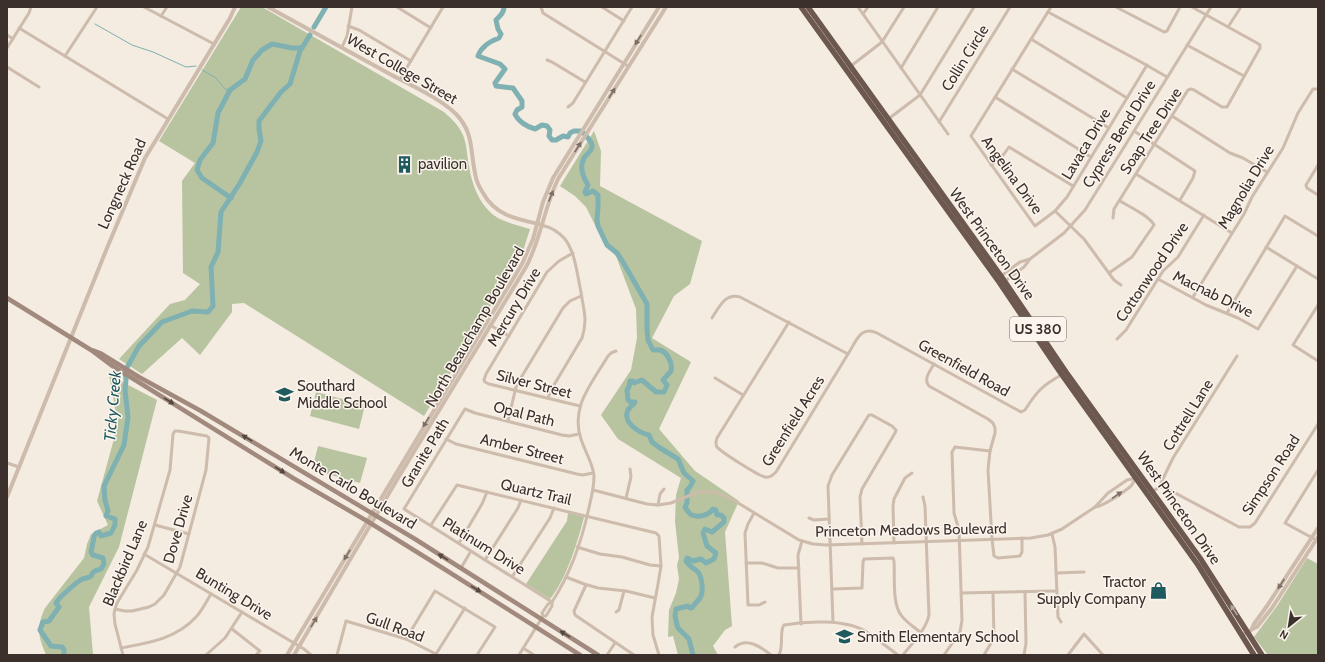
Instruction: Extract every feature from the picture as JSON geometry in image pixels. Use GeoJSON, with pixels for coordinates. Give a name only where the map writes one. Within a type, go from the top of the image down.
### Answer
{"type":"FeatureCollection","features":[{"type":"Feature","properties":{"kind":"highway","name":"West Princeton Drive"},"geometry":{"type":"LineString","coordinates":[[801,7],[848,68],[999,277],[1136,478],[1198,565],[1254,655]]}},
{"type":"Feature","properties":{"kind":"highway","name":"West Princeton Drive"},"geometry":{"type":"LineString","coordinates":[[808,7],[848,68]]}},
{"type":"Feature","properties":{"kind":"highway","name":"West Princeton Drive"},"geometry":{"type":"LineString","coordinates":[[1064,373],[1126,454],[1200,558],[1250,631],[1262,655]]}},
{"type":"Feature","properties":{"kind":"main road","name":"Monte Carlo Boulevard"},"geometry":{"type":"LineString","coordinates":[[7,298],[112,363],[201,411],[376,516],[542,618],[598,655]]}},
{"type":"Feature","properties":{"kind":"main road","name":"Monte Carlo Boulevard"},"geometry":{"type":"LineString","coordinates":[[138,378],[293,478],[372,524],[580,655]]}},
{"type":"Feature","properties":{"kind":"street"},"geometry":{"type":"LineString","coordinates":[[7,48],[29,14],[31,7]]}},
{"type":"Feature","properties":{"kind":"street"},"geometry":{"type":"LineString","coordinates":[[65,56],[97,7]]}},
{"type":"Feature","properties":{"kind":"street"},"geometry":{"type":"LineString","coordinates":[[144,7],[214,44]]}},
{"type":"Feature","properties":{"kind":"street"},"geometry":{"type":"LineString","coordinates":[[161,16],[167,7]]}},
{"type":"Feature","properties":{"kind":"street","name":"Longneck Road"},"geometry":{"type":"LineString","coordinates":[[7,498],[145,158],[230,18],[235,7]]}},
{"type":"Feature","properties":{"kind":"street","name":"West College Street"},"geometry":{"type":"LineString","coordinates":[[268,7],[400,79],[445,105],[454,112],[466,128],[472,144],[475,173],[477,181],[485,197],[495,208],[507,216],[539,224]]}},
{"type":"Feature","properties":{"kind":"street"},"geometry":{"type":"LineString","coordinates":[[342,48],[347,36],[352,7]]}},
{"type":"Feature","properties":{"kind":"street"},"geometry":{"type":"LineString","coordinates":[[398,7],[431,28]]}},
{"type":"Feature","properties":{"kind":"street"},"geometry":{"type":"LineString","coordinates":[[400,79],[443,7]]}},
{"type":"Feature","properties":{"kind":"street"},"geometry":{"type":"LineString","coordinates":[[602,7],[624,20]]}},
{"type":"Feature","properties":{"kind":"street"},"geometry":{"type":"LineString","coordinates":[[568,107],[573,103],[632,7]]}},
{"type":"Feature","properties":{"kind":"street","name":"North Beauchamp Boulevard"},"geometry":{"type":"LineString","coordinates":[[294,655],[530,260],[535,247],[545,196],[560,166],[658,7]]}},
{"type":"Feature","properties":{"kind":"street","name":"North Beauchamp Boulevard"},"geometry":{"type":"LineString","coordinates":[[287,655],[525,259],[550,196],[565,168],[666,7]]}},
{"type":"Feature","properties":{"kind":"street","name":"Collin Circle"},"geometry":{"type":"LineString","coordinates":[[858,7],[948,134]]}},
{"type":"Feature","properties":{"kind":"street"},"geometry":{"type":"LineString","coordinates":[[863,14],[868,7]]}},
{"type":"Feature","properties":{"kind":"street"},"geometry":{"type":"LineString","coordinates":[[848,68],[882,42],[904,7]]}},
{"type":"Feature","properties":{"kind":"street"},"geometry":{"type":"LineString","coordinates":[[901,68],[938,7]]}},
{"type":"Feature","properties":{"kind":"street"},"geometry":{"type":"LineString","coordinates":[[886,121],[920,95],[974,7]]}},
{"type":"Feature","properties":{"kind":"street","name":"Collin Circle"},"geometry":{"type":"LineString","coordinates":[[939,122],[1010,7]]}},
{"type":"Feature","properties":{"kind":"street"},"geometry":{"type":"LineString","coordinates":[[1051,7],[995,97],[1091,157]]}},
{"type":"Feature","properties":{"kind":"street"},"geometry":{"type":"LineString","coordinates":[[1116,7],[1162,32],[1167,31],[1180,7]]}},
{"type":"Feature","properties":{"kind":"street"},"geometry":{"type":"LineString","coordinates":[[1192,7],[1228,27],[1241,7]]}},
{"type":"Feature","properties":{"kind":"street","name":"Cypress Bend Drive"},"geometry":{"type":"LineString","coordinates":[[999,277],[1020,262],[1030,259],[1072,226],[1088,205],[1211,7]]}},
{"type":"Feature","properties":{"kind":"street"},"geometry":{"type":"LineString","coordinates":[[541,9],[545,14],[628,66]]}},
{"type":"Feature","properties":{"kind":"street"},"geometry":{"type":"LineString","coordinates":[[1048,12],[1167,77]]}},
{"type":"Feature","properties":{"kind":"street"},"geometry":{"type":"LineString","coordinates":[[348,26],[359,30],[411,61]]}},
{"type":"Feature","properties":{"kind":"street","name":"Soap Tree Drive"},"geometry":{"type":"LineString","coordinates":[[1113,218],[1114,209],[1190,89],[1225,108],[1229,104],[1260,48],[1260,45],[1228,27]]}},
{"type":"Feature","properties":{"kind":"street"},"geometry":{"type":"LineString","coordinates":[[19,28],[168,119]]}},
{"type":"Feature","properties":{"kind":"street"},"geometry":{"type":"LineString","coordinates":[[7,35],[13,39]]}},
{"type":"Feature","properties":{"kind":"street"},"geometry":{"type":"LineString","coordinates":[[1031,39],[1127,98]]}},
{"type":"Feature","properties":{"kind":"street"},"geometry":{"type":"LineString","coordinates":[[1187,45],[1244,76]]}},
{"type":"Feature","properties":{"kind":"street"},"geometry":{"type":"LineString","coordinates":[[546,60],[552,62],[585,82]]}},
{"type":"Feature","properties":{"kind":"street","name":"Lavaca Drive"},"geometry":{"type":"LineString","coordinates":[[1035,226],[1055,211],[1067,197],[1147,65]]}},
{"type":"Feature","properties":{"kind":"street"},"geometry":{"type":"LineString","coordinates":[[7,67],[39,86]]}},
{"type":"Feature","properties":{"kind":"street"},"geometry":{"type":"LineString","coordinates":[[1012,69],[1109,128]]}},
{"type":"Feature","properties":{"kind":"street","name":"Magnolia Drive"},"geometry":{"type":"LineString","coordinates":[[1193,297],[1286,142],[1298,113],[1313,89],[1317,88]]}},
{"type":"Feature","properties":{"kind":"street","name":"Angelina Drive"},"geometry":{"type":"LineString","coordinates":[[995,97],[971,136],[1035,226]]}},
{"type":"Feature","properties":{"kind":"street"},"geometry":{"type":"LineString","coordinates":[[1172,116],[1230,153],[1243,158],[1267,172]]}},
{"type":"Feature","properties":{"kind":"street"},"geometry":{"type":"LineString","coordinates":[[1134,131],[1195,171],[1193,178],[1180,200]]}},
{"type":"Feature","properties":{"kind":"street"},"geometry":{"type":"LineString","coordinates":[[991,165],[1004,154],[1009,146],[1073,186]]}},
{"type":"Feature","properties":{"kind":"street"},"geometry":{"type":"LineString","coordinates":[[1318,165],[1306,186],[1318,195]]}},
{"type":"Feature","properties":{"kind":"street"},"geometry":{"type":"LineString","coordinates":[[1136,174],[1232,233]]}},
{"type":"Feature","properties":{"kind":"street"},"geometry":{"type":"LineString","coordinates":[[1109,273],[1132,256],[1154,225],[1152,222],[1120,201]]}},
{"type":"Feature","properties":{"kind":"street"},"geometry":{"type":"LineString","coordinates":[[1055,211],[1084,239],[1114,280],[1121,285]]}},
{"type":"Feature","properties":{"kind":"street","name":"Cottonwood Drive"},"geometry":{"type":"LineString","coordinates":[[1117,339],[1126,330],[1163,270],[1178,257],[1204,215]]}},
{"type":"Feature","properties":{"kind":"street"},"geometry":{"type":"LineString","coordinates":[[1226,313],[1285,216],[1318,236]]}},
{"type":"Feature","properties":{"kind":"street"},"geometry":{"type":"LineString","coordinates":[[539,224],[559,233],[565,240],[572,253],[585,318],[584,332],[580,341],[551,390],[548,398]]}},
{"type":"Feature","properties":{"kind":"street"},"geometry":{"type":"LineString","coordinates":[[1266,247],[1318,279]]}},
{"type":"Feature","properties":{"kind":"street","name":"Mercury Drive"},"geometry":{"type":"LineString","coordinates":[[484,381],[486,374],[549,270],[559,261],[572,253]]}},
{"type":"Feature","properties":{"kind":"street","name":"Cypress Bend Drive"},"geometry":{"type":"LineString","coordinates":[[1002,283],[1024,268],[1030,259]]}},
{"type":"Feature","properties":{"kind":"street","name":"Macnab Drive"},"geometry":{"type":"LineString","coordinates":[[1158,279],[1211,307],[1244,321],[1258,329],[1297,266]]}},
{"type":"Feature","properties":{"kind":"street"},"geometry":{"type":"LineString","coordinates":[[508,421],[515,390],[519,382],[563,308],[570,301],[581,296]]}},
{"type":"Feature","properties":{"kind":"street"},"geometry":{"type":"LineString","coordinates":[[712,318],[723,300],[734,296],[744,298],[848,354]]}},
{"type":"Feature","properties":{"kind":"street"},"geometry":{"type":"LineString","coordinates":[[1318,304],[1293,345],[1318,361]]}},
{"type":"Feature","properties":{"kind":"street","name":"Greenfield Acres"},"geometry":{"type":"LineString","coordinates":[[789,322],[717,438],[716,442],[716,446],[721,451],[756,473],[766,477],[771,476],[776,472],[862,333],[867,330],[894,342]]}},
{"type":"Feature","properties":{"kind":"street"},"geometry":{"type":"LineString","coordinates":[[486,323],[509,336]]}},
{"type":"Feature","properties":{"kind":"street","name":"Greenfield Road"},"geometry":{"type":"LineString","coordinates":[[894,342],[1019,411],[1024,412],[1041,388],[1064,373]]}},
{"type":"Feature","properties":{"kind":"street"},"geometry":{"type":"LineString","coordinates":[[519,655],[542,618],[542,613],[548,604],[552,602],[566,576],[587,516],[593,490],[593,473],[591,463],[579,434],[578,421],[580,406],[583,398],[608,356],[616,351]]}},
{"type":"Feature","properties":{"kind":"street","name":"Cottrell Lane"},"geometry":{"type":"LineString","coordinates":[[1160,487],[1172,460],[1237,356]]}},
{"type":"Feature","properties":{"kind":"street"},"geometry":{"type":"LineString","coordinates":[[934,364],[926,380],[929,386],[988,419],[993,423],[995,428],[988,470],[994,556],[998,558],[1020,556],[1022,552],[1022,538]]}},
{"type":"Feature","properties":{"kind":"street"},"geometry":{"type":"LineString","coordinates":[[715,378],[744,395]]}},
{"type":"Feature","properties":{"kind":"street","name":"Silver Street"},"geometry":{"type":"LineString","coordinates":[[484,381],[489,384],[580,406]]}},
{"type":"Feature","properties":{"kind":"street","name":"Opal Path"},"geometry":{"type":"LineString","coordinates":[[465,409],[475,414],[565,435],[579,434]]}},
{"type":"Feature","properties":{"kind":"street","name":"Granite Path"},"geometry":{"type":"LineString","coordinates":[[404,509],[465,409]]}},
{"type":"Feature","properties":{"kind":"street"},"geometry":{"type":"LineString","coordinates":[[833,622],[828,488],[830,480],[867,418],[871,415],[876,416],[896,430],[862,489],[860,500],[862,544]]}},
{"type":"Feature","properties":{"kind":"street","name":"Simpson Road"},"geometry":{"type":"LineString","coordinates":[[1160,487],[1164,487],[1239,527],[1250,527],[1255,523],[1318,424]]}},
{"type":"Feature","properties":{"kind":"street","name":"Dove Drive"},"geometry":{"type":"LineString","coordinates":[[115,609],[132,611],[155,604],[164,595],[182,563],[206,470],[209,438],[204,435],[178,431],[173,434]]}},
{"type":"Feature","properties":{"kind":"street","name":"Blackbird Lane"},"geometry":{"type":"LineString","coordinates":[[123,655],[115,624],[115,609],[117,602],[137,570],[155,524],[170,470],[173,434]]}},
{"type":"Feature","properties":{"kind":"street","name":"Amber Street"},"geometry":{"type":"LineString","coordinates":[[446,439],[456,444],[580,475],[593,473]]}},
{"type":"Feature","properties":{"kind":"street"},"geometry":{"type":"LineString","coordinates":[[944,655],[960,632],[962,620],[959,540],[958,528],[954,513],[952,452],[955,447],[990,451]]}},
{"type":"Feature","properties":{"kind":"street"},"geometry":{"type":"LineString","coordinates":[[7,463],[19,468]]}},
{"type":"Feature","properties":{"kind":"street"},"geometry":{"type":"LineString","coordinates":[[626,498],[631,477],[630,469]]}},
{"type":"Feature","properties":{"kind":"street"},"geometry":{"type":"LineString","coordinates":[[1316,539],[1285,522],[1318,470]]}},
{"type":"Feature","properties":{"kind":"street"},"geometry":{"type":"LineString","coordinates":[[894,543],[893,501],[896,493],[912,472]]}},
{"type":"Feature","properties":{"kind":"street","name":"Princeton Meadows Boulevard"},"geometry":{"type":"LineString","coordinates":[[593,490],[658,505],[671,503],[696,492],[720,494],[802,541],[816,545],[830,545],[1038,538],[1052,534],[1064,528],[1094,506],[1108,493],[1127,480],[1136,478]]}},
{"type":"Feature","properties":{"kind":"street","name":"Princeton Meadows Boulevard"},"geometry":{"type":"LineString","coordinates":[[1094,506],[1098,506],[1109,500],[1131,485],[1136,478]]}},
{"type":"Feature","properties":{"kind":"street","name":"Quartz Trail"},"geometry":{"type":"LineString","coordinates":[[431,525],[457,485],[656,533],[659,536],[660,566]]}},
{"type":"Feature","properties":{"kind":"street"},"geometry":{"type":"LineString","coordinates":[[1152,492],[1160,487]]}},
{"type":"Feature","properties":{"kind":"street"},"geometry":{"type":"LineString","coordinates":[[658,505],[660,494],[664,489]]}},
{"type":"Feature","properties":{"kind":"street"},"geometry":{"type":"LineString","coordinates":[[459,543],[482,504],[487,492]]}},
{"type":"Feature","properties":{"kind":"street"},"geometry":{"type":"LineString","coordinates":[[903,655],[926,623],[929,615],[925,506],[923,497]]}},
{"type":"Feature","properties":{"kind":"street"},"geometry":{"type":"LineString","coordinates":[[485,560],[518,508],[521,500]]}},
{"type":"Feature","properties":{"kind":"street"},"geometry":{"type":"LineString","coordinates":[[512,577],[550,518],[554,508]]}},
{"type":"Feature","properties":{"kind":"street","name":"Platinum Drive"},"geometry":{"type":"LineString","coordinates":[[404,509],[552,602]]}},
{"type":"Feature","properties":{"kind":"street"},"geometry":{"type":"LineString","coordinates":[[754,513],[746,530],[748,605],[760,605],[765,602]]}},
{"type":"Feature","properties":{"kind":"street"},"geometry":{"type":"LineString","coordinates":[[809,518],[814,520],[829,519]]}},
{"type":"Feature","properties":{"kind":"street"},"geometry":{"type":"LineString","coordinates":[[155,524],[189,534]]}},
{"type":"Feature","properties":{"kind":"street"},"geometry":{"type":"LineString","coordinates":[[1242,635],[1250,631],[1254,624],[1267,610],[1316,539],[1318,528]]}},
{"type":"Feature","properties":{"kind":"street"},"geometry":{"type":"LineString","coordinates":[[1052,534],[1055,547],[1058,617],[1061,622]]}},
{"type":"Feature","properties":{"kind":"street"},"geometry":{"type":"LineString","coordinates":[[801,624],[798,553],[802,541]]}},
{"type":"Feature","properties":{"kind":"street"},"geometry":{"type":"LineString","coordinates":[[577,547],[600,554],[622,557],[650,565],[660,566],[653,606],[652,625],[658,655]]}},
{"type":"Feature","properties":{"kind":"street"},"geometry":{"type":"LineString","coordinates":[[461,568],[471,551]]}},
{"type":"Feature","properties":{"kind":"street","name":"Bunting Drive"},"geometry":{"type":"LineString","coordinates":[[144,554],[300,646],[311,655]]}},
{"type":"Feature","properties":{"kind":"street"},"geometry":{"type":"LineString","coordinates":[[832,590],[862,588],[864,559],[893,558],[898,611],[902,617],[920,632]]}},
{"type":"Feature","properties":{"kind":"street"},"geometry":{"type":"LineString","coordinates":[[746,563],[762,563],[780,568],[799,568]]}},
{"type":"Feature","properties":{"kind":"street"},"geometry":{"type":"LineString","coordinates":[[1056,573],[1084,572]]}},
{"type":"Feature","properties":{"kind":"street"},"geometry":{"type":"LineString","coordinates":[[566,576],[598,588],[624,591],[655,598]]}},
{"type":"Feature","properties":{"kind":"street"},"geometry":{"type":"LineString","coordinates":[[586,584],[574,612],[578,617],[634,655]]}},
{"type":"Feature","properties":{"kind":"street"},"geometry":{"type":"LineString","coordinates":[[406,639],[435,591],[495,627],[477,655]]}},
{"type":"Feature","properties":{"kind":"street"},"geometry":{"type":"LineString","coordinates":[[616,612],[619,610],[624,591]]}},
{"type":"Feature","properties":{"kind":"street"},"geometry":{"type":"LineString","coordinates":[[961,594],[1057,591]]}},
{"type":"Feature","properties":{"kind":"street"},"geometry":{"type":"LineString","coordinates":[[1024,655],[1026,643],[1025,592]]}},
{"type":"Feature","properties":{"kind":"street"},"geometry":{"type":"LineString","coordinates":[[984,655],[994,638],[994,593]]}},
{"type":"Feature","properties":{"kind":"street"},"geometry":{"type":"LineString","coordinates":[[121,648],[160,640],[180,630],[196,617],[211,594]]}},
{"type":"Feature","properties":{"kind":"street"},"geometry":{"type":"LineString","coordinates":[[436,654],[465,608]]}},
{"type":"Feature","properties":{"kind":"street"},"geometry":{"type":"LineString","coordinates":[[206,655],[225,638],[242,612]]}},
{"type":"Feature","properties":{"kind":"street","name":"Gull Road"},"geometry":{"type":"LineString","coordinates":[[337,655],[346,621],[406,639],[436,654]]}},
{"type":"Feature","properties":{"kind":"street"},"geometry":{"type":"LineString","coordinates":[[779,655],[782,647],[783,626],[787,624],[833,622],[851,625],[865,631],[898,655]]}},
{"type":"Feature","properties":{"kind":"street"},"geometry":{"type":"LineString","coordinates":[[232,629],[260,651],[256,655]]}},
{"type":"Feature","properties":{"kind":"street"},"geometry":{"type":"LineString","coordinates":[[1068,655],[1084,634],[1103,655]]}},
{"type":"Feature","properties":{"kind":"street"},"geometry":{"type":"LineString","coordinates":[[607,655],[615,643]]}},
{"type":"Feature","properties":{"kind":"street"},"geometry":{"type":"LineString","coordinates":[[735,647],[741,644],[755,644],[771,655]]}},
{"type":"Feature","properties":{"kind":"street"},"geometry":{"type":"LineString","coordinates":[[523,648],[534,655]]}},
{"type":"Feature","properties":{"kind":"green space"},"geometry":{"type":"Polygon","coordinates":[[[241,7],[262,7],[444,112],[455,123],[463,135],[472,181],[486,208],[498,218],[530,229],[524,248],[474,335],[424,416],[244,303],[232,304],[232,312],[200,355],[182,338],[142,374],[119,359],[170,304],[185,300],[200,284],[183,273],[182,181],[195,163],[159,141],[241,7]]]}},
{"type":"Feature","properties":{"kind":"green space"},"geometry":{"type":"Polygon","coordinates":[[[594,131],[601,151],[600,186],[702,241],[690,284],[674,296],[652,338],[691,362],[659,429],[695,471],[739,501],[725,532],[732,626],[725,630],[713,646],[718,655],[678,655],[673,636],[668,637],[669,610],[676,593],[679,579],[677,565],[679,558],[675,521],[676,495],[681,478],[618,439],[601,415],[631,370],[637,338],[636,309],[616,256],[604,243],[586,207],[575,196],[560,186],[594,131]]]}},
{"type":"Feature","properties":{"kind":"green space"},"geometry":{"type":"Polygon","coordinates":[[[109,375],[157,400],[119,547],[89,607],[93,655],[46,655],[39,632],[40,621],[45,608],[84,558],[91,534],[108,525],[97,501],[118,424],[109,375]]]}},
{"type":"Feature","properties":{"kind":"green space"},"geometry":{"type":"Polygon","coordinates":[[[316,392],[365,405],[359,429],[310,416],[316,392]]]}},
{"type":"Feature","properties":{"kind":"green space"},"geometry":{"type":"Polygon","coordinates":[[[318,446],[367,458],[360,483],[312,470],[318,446]]]}},
{"type":"Feature","properties":{"kind":"green space"},"geometry":{"type":"Polygon","coordinates":[[[568,513],[584,517],[575,548],[566,571],[556,591],[550,599],[526,584],[567,521],[568,513]]]}},
{"type":"Feature","properties":{"kind":"green space"},"geometry":{"type":"Polygon","coordinates":[[[1307,558],[1318,564],[1318,655],[1268,655],[1254,637],[1277,606],[1307,558]]]}},
{"type":"Feature","properties":{"kind":"waterway","name":"Ticky Creek"},"geometry":{"type":"LineString","coordinates":[[314,27],[326,7]]}},
{"type":"Feature","properties":{"kind":"waterway"},"geometry":{"type":"LineString","coordinates":[[504,7],[503,13],[496,20],[501,34],[499,38],[481,50],[478,56],[500,64],[505,69],[495,83],[496,86],[513,88],[522,101],[522,107],[517,110],[515,114],[523,123],[535,129],[542,125],[547,126],[550,130],[549,136],[552,140],[556,140],[563,136],[568,137],[570,133],[574,131],[581,131],[591,142],[592,147],[584,158],[582,165],[583,175],[588,185],[585,192],[586,194],[593,191],[598,195],[598,226],[607,245],[617,253],[647,304],[648,340],[653,350],[663,351],[670,361],[671,371],[663,380],[667,385],[664,392],[656,392],[642,380],[634,383],[633,381],[630,381],[627,390],[628,400],[635,402],[628,410],[627,419],[636,429],[649,435],[652,442],[678,459],[684,473],[693,481],[687,490],[687,503],[685,507],[689,513],[695,516],[701,516],[709,513],[713,509],[716,510],[717,515],[721,515],[724,518],[724,522],[712,532],[705,529],[703,533],[707,546],[716,553],[714,559],[706,563],[701,559],[693,561],[687,558],[686,561],[698,572],[701,577],[702,592],[700,598],[692,608],[688,606],[676,609],[675,616],[678,628],[689,639],[693,655]]}},
{"type":"Feature","properties":{"kind":"waterway"},"geometry":{"type":"LineString","coordinates":[[95,24],[132,45],[153,52],[186,67],[196,66]]}},
{"type":"Feature","properties":{"kind":"waterway","name":"Ticky Creek"},"geometry":{"type":"LineString","coordinates":[[64,655],[64,650],[62,647],[51,646],[40,630],[43,622],[49,621],[59,607],[56,603],[60,597],[82,579],[90,577],[93,572],[101,569],[104,564],[103,558],[93,555],[91,552],[96,533],[99,532],[101,536],[111,533],[115,525],[115,519],[106,516],[108,511],[105,500],[104,486],[124,445],[128,417],[125,390],[125,371],[139,346],[162,322],[192,311],[208,312],[213,306],[211,267],[218,252],[221,212],[240,183],[257,152],[261,141],[259,121],[281,92],[290,84],[300,51],[310,35]]}},
{"type":"Feature","properties":{"kind":"waterway"},"geometry":{"type":"LineString","coordinates":[[231,198],[202,178],[197,170],[200,160],[213,143],[218,113],[230,90],[245,79],[253,60],[262,50],[272,44],[292,48],[302,48]]}},
{"type":"Feature","properties":{"kind":"waterway"},"geometry":{"type":"LineString","coordinates":[[202,70],[216,78],[225,89],[230,90]]}},
{"type":"Feature","properties":{"kind":"place","name":"pavilion"},"geometry":{"type":"Point","coordinates":[405,164]}},
{"type":"Feature","properties":{"kind":"place","name":"Southard Middle School"},"geometry":{"type":"Point","coordinates":[284,395]}},
{"type":"Feature","properties":{"kind":"place","name":"Tractor Supply Company"},"geometry":{"type":"Point","coordinates":[1159,591]}},
{"type":"Feature","properties":{"kind":"place","name":"Smith Elementary School"},"geometry":{"type":"Point","coordinates":[844,637]}}]}
